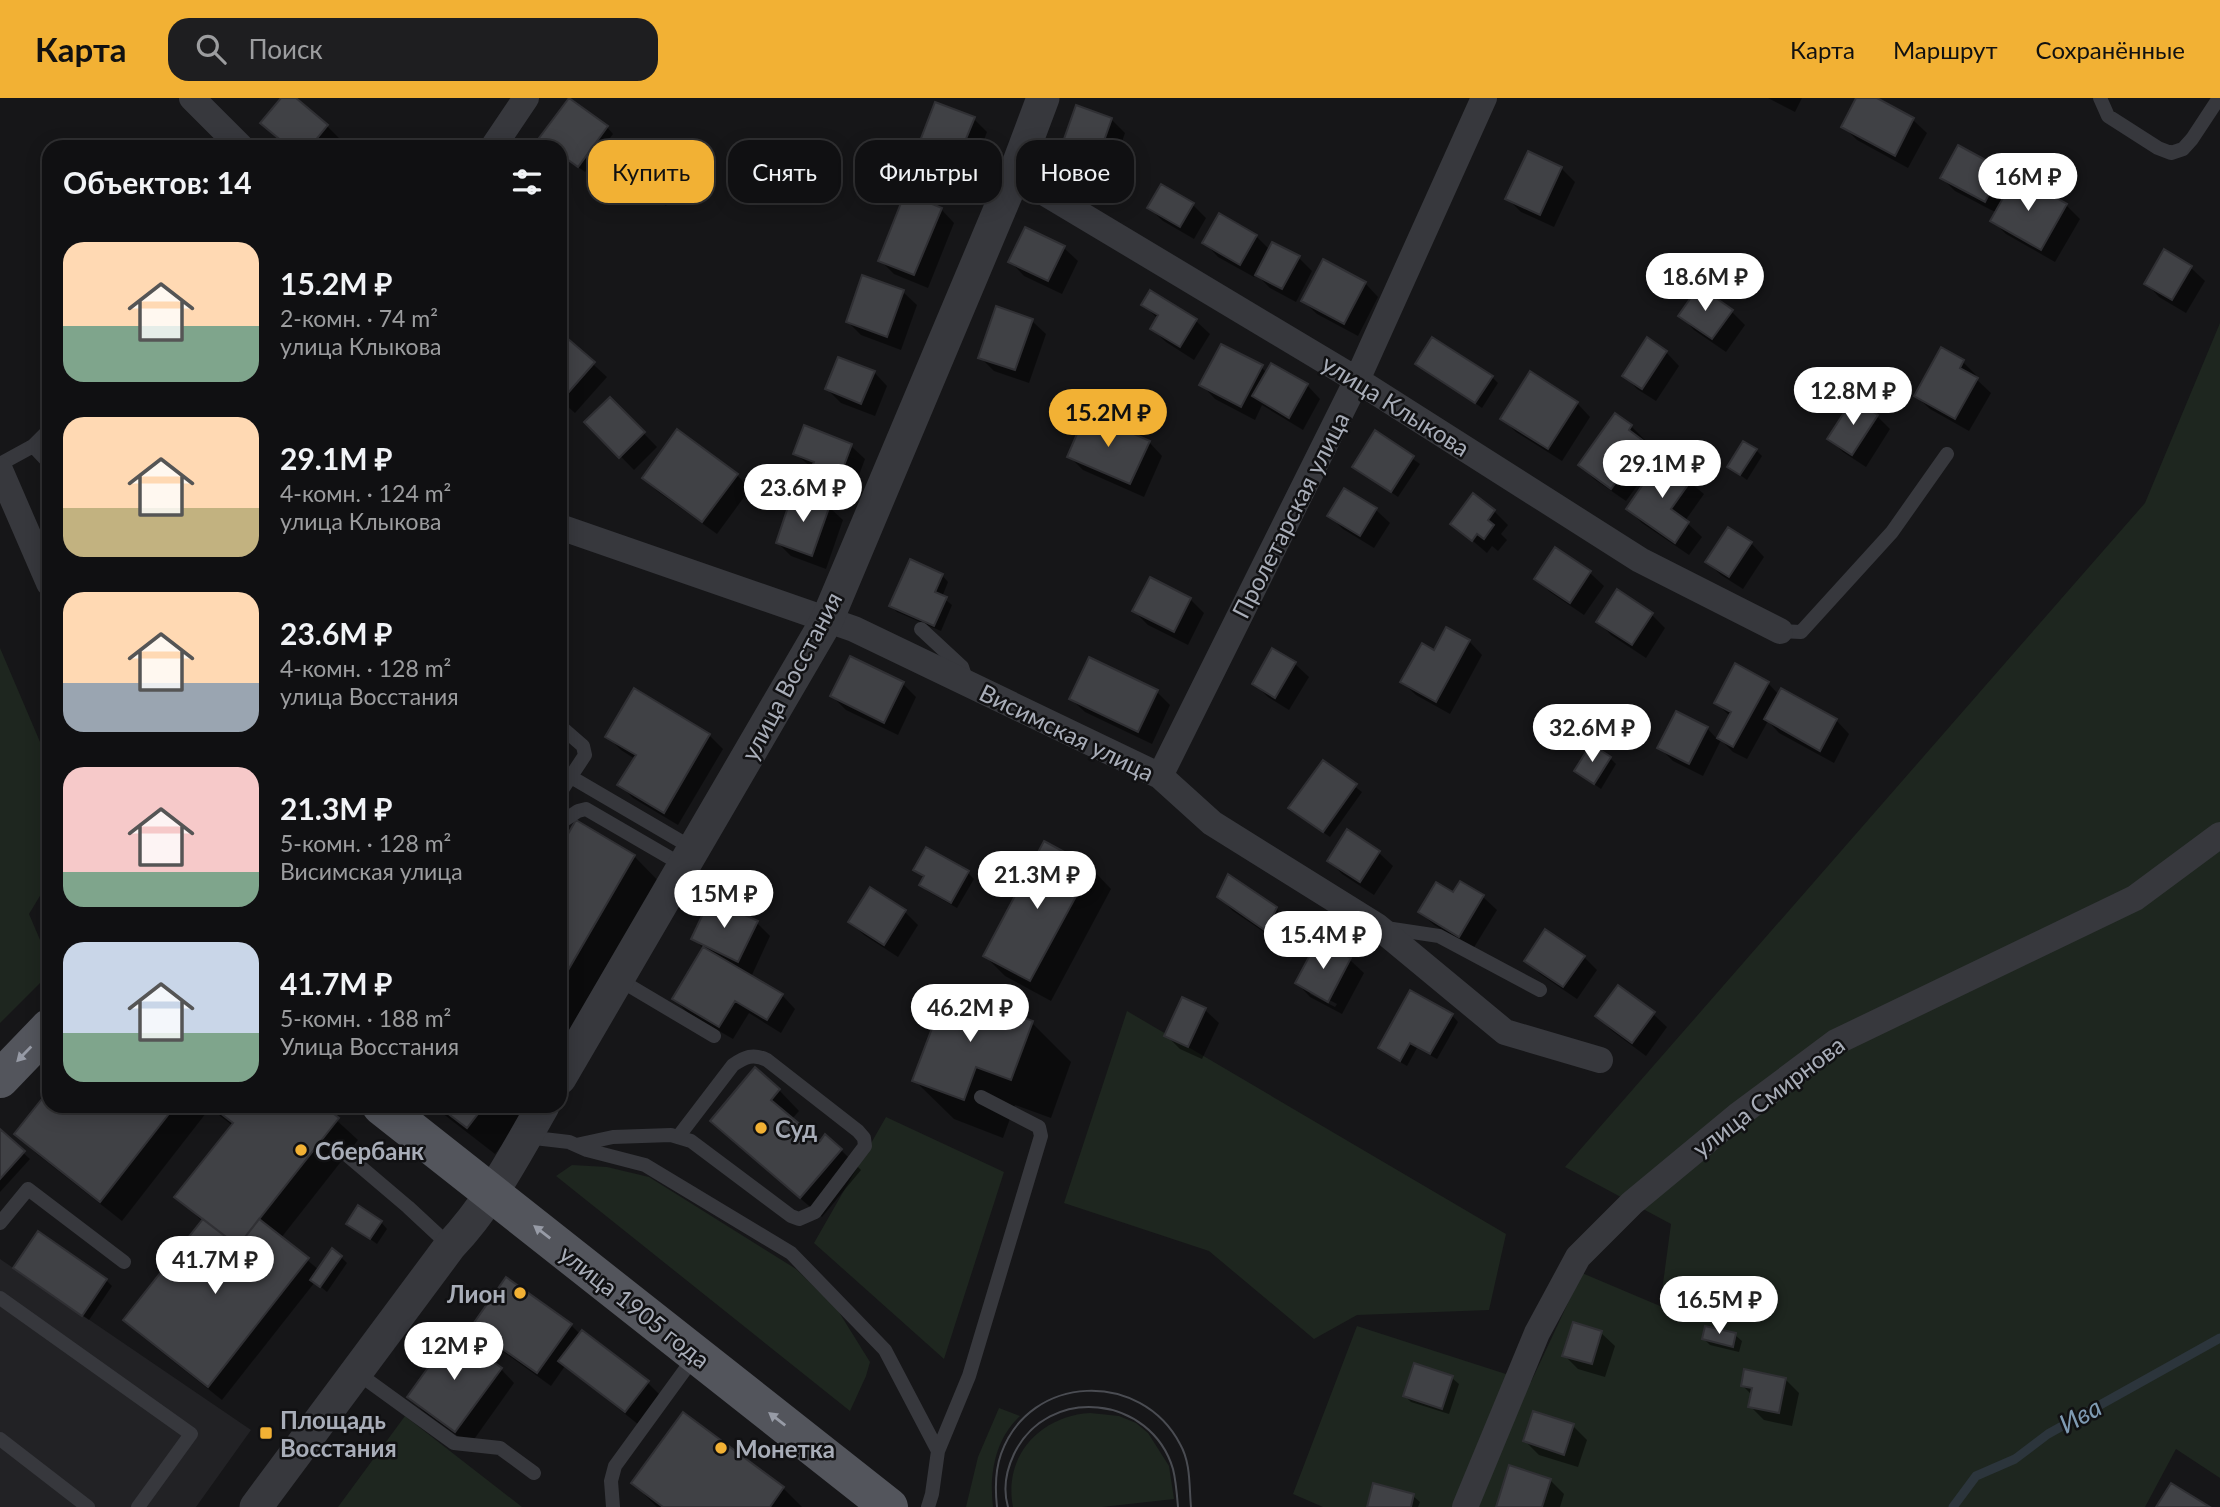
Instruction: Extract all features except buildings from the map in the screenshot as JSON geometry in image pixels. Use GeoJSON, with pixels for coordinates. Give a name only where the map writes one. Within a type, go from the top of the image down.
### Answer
{"type":"FeatureCollection","features":[{"type":"Feature","properties":{"kind":"main road"},"geometry":{"type":"LineString","coordinates":[[0,1079],[42,1035]]}},
{"type":"Feature","properties":{"kind":"main road","name":"улица 1905 года"},"geometry":{"type":"LineString","coordinates":[[389,1113],[889,1507]]}},
{"type":"Feature","properties":{"kind":"street"},"geometry":{"type":"LineString","coordinates":[[192,98],[234,140]]}},
{"type":"Feature","properties":{"kind":"street"},"geometry":{"type":"LineString","coordinates":[[498,140],[526,98]]}},
{"type":"Feature","properties":{"kind":"street","name":"улица Восстания"},"geometry":{"type":"LineString","coordinates":[[567,1060],[573,1045],[618,979],[827,620],[1013,178],[1043,98]]}},
{"type":"Feature","properties":{"kind":"street","name":"Пролетарская улица"},"geometry":{"type":"LineString","coordinates":[[1160,776],[1357,380],[1484,98]]}},
{"type":"Feature","properties":{"kind":"street","name":"улица Клыкова"},"geometry":{"type":"LineString","coordinates":[[1013,178],[1030,184],[1357,380],[1640,560],[1780,631]]}},
{"type":"Feature","properties":{"kind":"street"},"geometry":{"type":"LineString","coordinates":[[0,470],[42,567]]}},
{"type":"Feature","properties":{"kind":"street","name":"Висимская улица"},"geometry":{"type":"LineString","coordinates":[[567,529],[854,629],[1160,776],[1212,823],[1377,926],[1505,1031],[1600,1060]]}},
{"type":"Feature","properties":{"kind":"street","name":"улица Смирнова"},"geometry":{"type":"LineString","coordinates":[[1465,1507],[1537,1333],[1578,1257],[1632,1203],[1737,1116],[1836,1042],[2135,898],[2220,835]]}},
{"type":"Feature","properties":{"kind":"street"},"geometry":{"type":"LineString","coordinates":[[256,1507],[450,1246],[468,1227],[492,1193],[539,1113]]}},
{"type":"Feature","properties":{"kind":"lane"},"geometry":{"type":"LineString","coordinates":[[2100,98],[2108,116],[2158,148],[2171,153],[2183,149],[2192,139],[2218,98]]}},
{"type":"Feature","properties":{"kind":"lane"},"geometry":{"type":"LineString","coordinates":[[0,464],[33,446],[42,437]]}},
{"type":"Feature","properties":{"kind":"lane"},"geometry":{"type":"LineString","coordinates":[[33,446],[42,456]]}},
{"type":"Feature","properties":{"kind":"lane"},"geometry":{"type":"LineString","coordinates":[[1780,631],[1801,632],[1892,533],[1947,454]]}},
{"type":"Feature","properties":{"kind":"lane"},"geometry":{"type":"LineString","coordinates":[[921,629],[962,667],[968,684]]}},
{"type":"Feature","properties":{"kind":"lane"},"geometry":{"type":"LineString","coordinates":[[567,732],[583,746],[585,755],[567,783]]}},
{"type":"Feature","properties":{"kind":"lane"},"geometry":{"type":"LineString","coordinates":[[571,777],[689,857]]}},
{"type":"Feature","properties":{"kind":"lane"},"geometry":{"type":"LineString","coordinates":[[567,819],[586,809],[689,857]]}},
{"type":"Feature","properties":{"kind":"lane"},"geometry":{"type":"LineString","coordinates":[[1377,926],[1438,936],[1540,990]]}},
{"type":"Feature","properties":{"kind":"lane"},"geometry":{"type":"LineString","coordinates":[[618,979],[714,1036]]}},
{"type":"Feature","properties":{"kind":"lane"},"geometry":{"type":"LineString","coordinates":[[576,1145],[613,1137],[678,1137],[691,1141],[791,1216],[799,1219],[816,1212],[865,1146],[864,1138],[858,1131],[767,1060],[756,1055],[744,1057],[733,1065],[678,1137]]}},
{"type":"Feature","properties":{"kind":"lane"},"geometry":{"type":"LineString","coordinates":[[928,1507],[939,1451],[969,1376],[1041,1136],[1038,1127],[981,1097]]}},
{"type":"Feature","properties":{"kind":"lane"},"geometry":{"type":"LineString","coordinates":[[525,1137],[569,1142],[645,1165],[791,1253],[886,1350],[939,1451]]}},
{"type":"Feature","properties":{"kind":"lane"},"geometry":{"type":"LineString","coordinates":[[348,1156],[450,1246]]}},
{"type":"Feature","properties":{"kind":"lane"},"geometry":{"type":"LineString","coordinates":[[0,1223],[28,1189],[124,1262]]}},
{"type":"Feature","properties":{"kind":"lane"},"geometry":{"type":"LineString","coordinates":[[0,1298],[191,1434],[138,1507]]}},
{"type":"Feature","properties":{"kind":"lane"},"geometry":{"type":"LineString","coordinates":[[613,1507],[611,1481],[615,1466],[696,1355]]}},
{"type":"Feature","properties":{"kind":"lane"},"geometry":{"type":"LineString","coordinates":[[356,1372],[454,1443],[500,1448],[534,1473]]}},
{"type":"Feature","properties":{"kind":"lane"},"geometry":{"type":"LineString","coordinates":[[0,1439],[88,1507]]}},
{"type":"Feature","properties":{"kind":"shaded area"},"geometry":{"type":"Polygon","coordinates":[[[2220,323],[2220,1478],[2176,1449],[2145,1507],[1323,1507],[1293,1494],[1357,1326],[1531,1382],[1582,1273],[1660,1306],[1671,1224],[1565,1167],[2145,503],[2220,323]]]}},
{"type":"Feature","properties":{"kind":"shaded area"},"geometry":{"type":"Polygon","coordinates":[[[0,648],[42,747],[42,893],[29,914],[42,945],[42,981],[0,1023],[0,648]]]}},
{"type":"Feature","properties":{"kind":"shaded area"},"geometry":{"type":"Polygon","coordinates":[[[1127,1011],[1506,1234],[1489,1310],[1357,1315],[1314,1339],[1209,1251],[1064,1203],[1127,1011]]]}},
{"type":"Feature","properties":{"kind":"shaded area"},"geometry":{"type":"Polygon","coordinates":[[[886,1117],[1004,1172],[944,1359],[814,1243],[886,1117]]]}},
{"type":"Feature","properties":{"kind":"shaded area"},"geometry":{"type":"Polygon","coordinates":[[[572,1165],[607,1167],[649,1177],[796,1269],[837,1309],[870,1362],[850,1411],[556,1176],[572,1165]]]}},
{"type":"Feature","properties":{"kind":"shaded area"},"geometry":{"type":"Polygon","coordinates":[[[0,1259],[251,1430],[196,1507],[0,1507],[0,1259]]]}},
{"type":"Feature","properties":{"kind":"shaded area"},"geometry":{"type":"Polygon","coordinates":[[[999,1408],[1020,1416],[1011,1425],[999,1446],[993,1470],[993,1507],[966,1507],[978,1457],[999,1408]]]}},
{"type":"Feature","properties":{"kind":"shaded area"},"geometry":{"type":"Polygon","coordinates":[[[1090,1413],[1119,1416],[1136,1423],[1148,1433],[1169,1466],[1174,1499],[1102,1507],[1013,1507],[1011,1488],[1014,1471],[1029,1442],[1055,1422],[1090,1413]]]}},
{"type":"Feature","properties":{"kind":"shaded area"},"geometry":{"type":"Polygon","coordinates":[[[405,1416],[522,1507],[338,1507],[405,1416]]]}},
{"type":"Feature","properties":{"kind":"waterway","name":"Ива"},"geometry":{"type":"LineString","coordinates":[[1953,1507],[1976,1476],[2015,1459],[2048,1434],[2220,1338]]}},
{"type":"Feature","properties":{"kind":"tram line"},"geometry":{"type":"LineString","coordinates":[[997,1507],[996,1480],[999,1460],[1015,1427],[1036,1408],[1060,1396],[1087,1391],[1114,1393],[1140,1403],[1162,1420],[1184,1451],[1191,1507]]}},
{"type":"Feature","properties":{"kind":"tram line"},"geometry":{"type":"LineString","coordinates":[[1008,1507],[1006,1480],[1014,1454],[1030,1432],[1050,1416],[1073,1408],[1098,1408],[1122,1413],[1144,1426],[1161,1444],[1173,1469],[1178,1507]]}},
{"type":"Feature","properties":{"kind":"place","name":"Суд"},"geometry":{"type":"Point","coordinates":[761,1128]}},
{"type":"Feature","properties":{"kind":"place","name":"Сбербанк"},"geometry":{"type":"Point","coordinates":[301,1150]}},
{"type":"Feature","properties":{"kind":"place","name":"Лион"},"geometry":{"type":"Point","coordinates":[520,1293]}},
{"type":"Feature","properties":{"kind":"place","name":"Площадь Восстания"},"geometry":{"type":"Point","coordinates":[266,1433]}},
{"type":"Feature","properties":{"kind":"place","name":"Монетка"},"geometry":{"type":"Point","coordinates":[721,1448]}}]}
